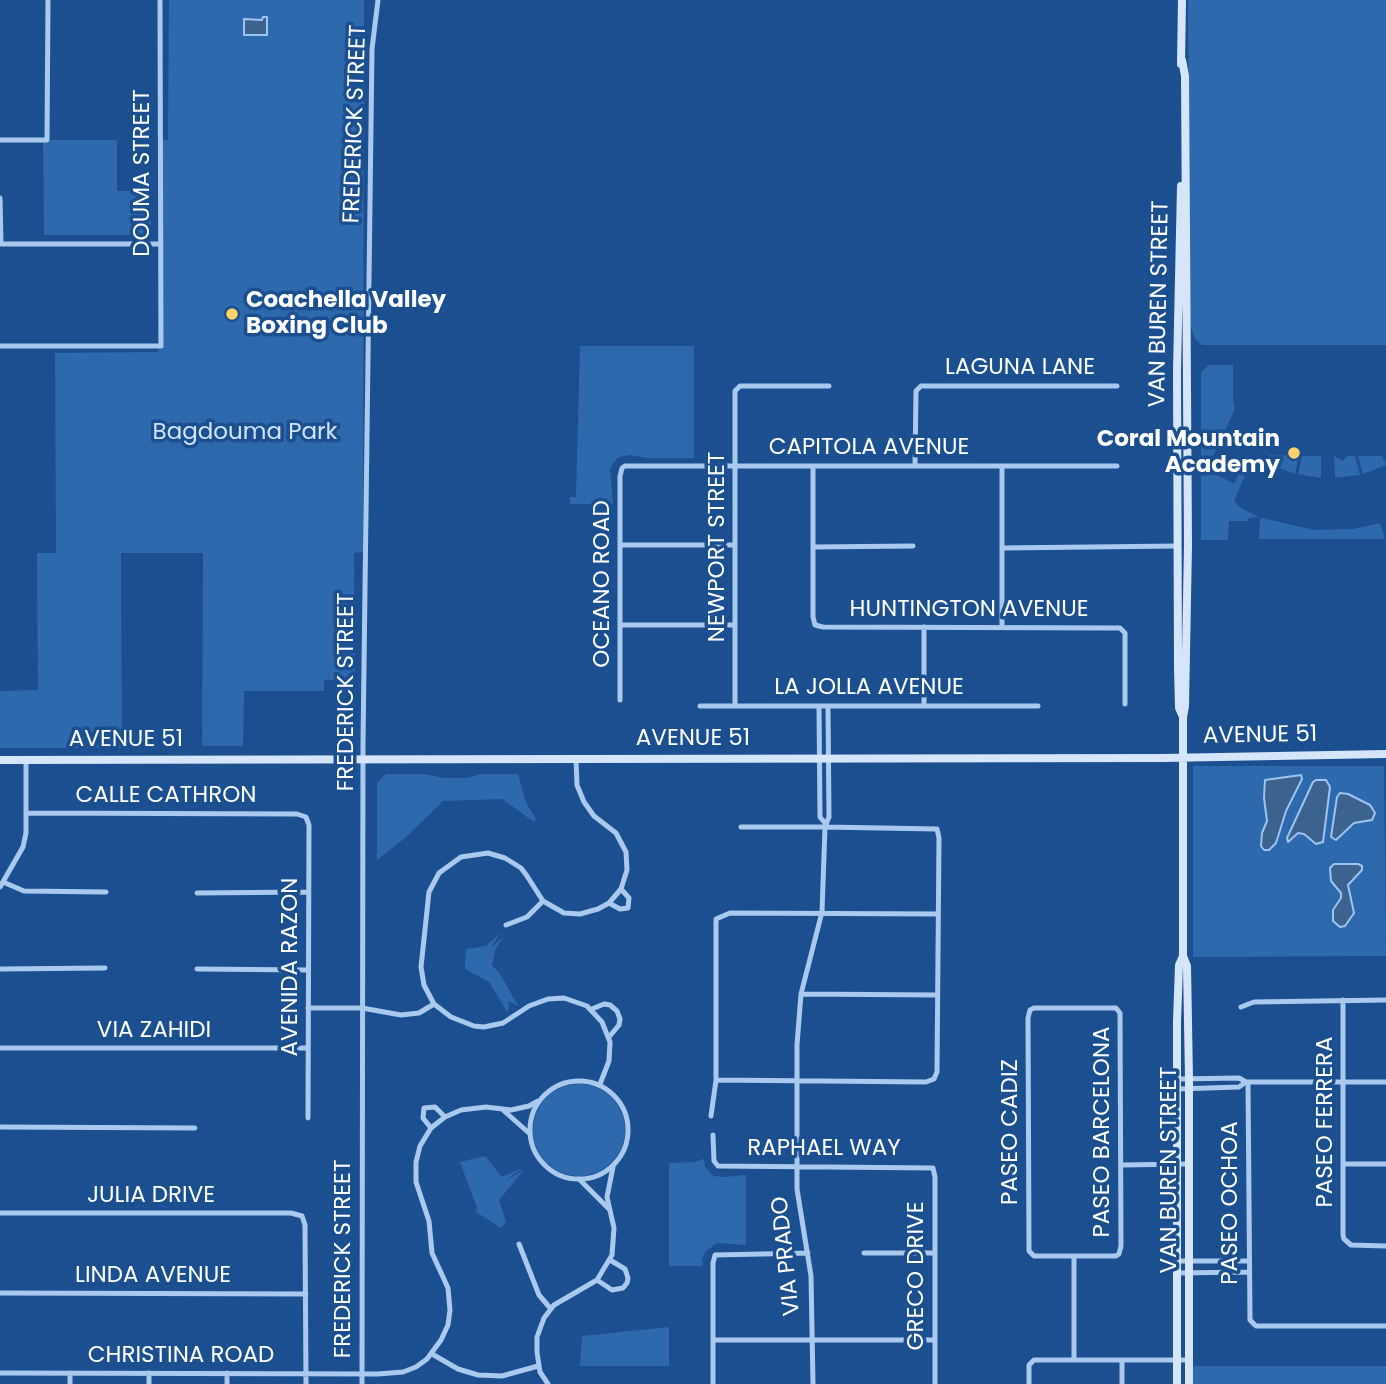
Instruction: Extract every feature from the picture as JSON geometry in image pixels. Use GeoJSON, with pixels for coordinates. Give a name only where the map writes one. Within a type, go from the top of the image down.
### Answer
{"type":"FeatureCollection","features":[{"type":"Feature","properties":{"kind":"street"},"geometry":{"type":"LineString","coordinates":[[0,140],[47,140],[48,0]]}},
{"type":"Feature","properties":{"kind":"street","name":"DOUMA STREET"},"geometry":{"type":"LineString","coordinates":[[0,346],[161,346],[160,0]]}},
{"type":"Feature","properties":{"kind":"street","name":"FREDERICK STREET"},"geometry":{"type":"LineString","coordinates":[[362,1384],[362,760],[372,49],[378,0]]}},
{"type":"Feature","properties":{"kind":"street","name":"VAN BUREN STREET"},"geometry":{"type":"LineString","coordinates":[[1177,1384],[1177,1084],[1179,972],[1183,956],[1183,717],[1188,545],[1185,76],[1182,60],[1182,0]]}},
{"type":"Feature","properties":{"kind":"street","name":"VAN BUREN STREET"},"geometry":{"type":"LineString","coordinates":[[1182,60],[1177,547],[1178,688],[1179,708],[1183,717]]}},
{"type":"Feature","properties":{"kind":"street"},"geometry":{"type":"LineString","coordinates":[[0,198],[0,243],[161,243]]}},
{"type":"Feature","properties":{"kind":"street"},"geometry":{"type":"LineString","coordinates":[[1188,404],[1193,394],[1193,352]]}},
{"type":"Feature","properties":{"kind":"street","name":"NEWPORT STREET"},"geometry":{"type":"LineString","coordinates":[[735,706],[737,388],[829,386]]}},
{"type":"Feature","properties":{"kind":"street","name":"LAGUNA LANE"},"geometry":{"type":"LineString","coordinates":[[915,466],[915,391],[920,386],[1117,386]]}},
{"type":"Feature","properties":{"kind":"street"},"geometry":{"type":"LineString","coordinates":[[813,466],[813,547],[913,546]]}},
{"type":"Feature","properties":{"kind":"street"},"geometry":{"type":"LineString","coordinates":[[1002,466],[1002,627]]}},
{"type":"Feature","properties":{"kind":"street","name":"CAPITOLA AVENUE"},"geometry":{"type":"LineString","coordinates":[[622,468],[1117,466]]}},
{"type":"Feature","properties":{"kind":"street","name":"OCEANO ROAD"},"geometry":{"type":"LineString","coordinates":[[620,700],[622,468]]}},
{"type":"Feature","properties":{"kind":"street"},"geometry":{"type":"LineString","coordinates":[[620,545],[735,545]]}},
{"type":"Feature","properties":{"kind":"street"},"geometry":{"type":"LineString","coordinates":[[1002,548],[1188,545]]}},
{"type":"Feature","properties":{"kind":"street","name":"HUNTINGTON AVENUE"},"geometry":{"type":"LineString","coordinates":[[813,547],[815,625],[1123,629],[1125,704]]}},
{"type":"Feature","properties":{"kind":"street"},"geometry":{"type":"LineString","coordinates":[[620,625],[735,625]]}},
{"type":"Feature","properties":{"kind":"street"},"geometry":{"type":"LineString","coordinates":[[924,627],[924,706]]}},
{"type":"Feature","properties":{"kind":"street","name":"LA JOLLA AVENUE"},"geometry":{"type":"LineString","coordinates":[[700,706],[1038,706]]}},
{"type":"Feature","properties":{"kind":"street"},"geometry":{"type":"LineString","coordinates":[[818,706],[823,758]]}},
{"type":"Feature","properties":{"kind":"street"},"geometry":{"type":"LineString","coordinates":[[823,758],[828,706]]}},
{"type":"Feature","properties":{"kind":"street","name":"AVENUE 51"},"geometry":{"type":"LineString","coordinates":[[0,760],[576,760],[1386,754]]}},
{"type":"Feature","properties":{"kind":"street","name":"VIA PRADO"},"geometry":{"type":"LineString","coordinates":[[813,1384],[812,1295],[799,1205],[797,1167],[797,1080],[801,995],[822,912],[825,825],[829,817],[823,758]]}},
{"type":"Feature","properties":{"kind":"street"},"geometry":{"type":"LineString","coordinates":[[26,760],[26,833],[23,847],[1,885],[24,891],[106,892]]}},
{"type":"Feature","properties":{"kind":"street"},"geometry":{"type":"LineString","coordinates":[[576,760],[578,785],[584,803],[594,816],[615,833],[626,852],[627,870],[621,889],[609,903],[589,912],[572,914],[558,911],[543,901],[521,868],[496,854],[478,853],[461,857],[439,873],[427,899],[427,928],[422,958],[424,985],[435,1004],[451,1017],[466,1023],[484,1027],[503,1023],[528,1006],[548,999],[573,1000],[592,1009],[609,1037],[609,1061],[600,1084]]}},
{"type":"Feature","properties":{"kind":"street","name":"CALLE CATHRON"},"geometry":{"type":"LineString","coordinates":[[26,813],[297,814],[306,817]]}},
{"type":"Feature","properties":{"kind":"street","name":"AVENIDA RAZON"},"geometry":{"type":"LineString","coordinates":[[306,817],[309,825],[308,1118]]}},
{"type":"Feature","properties":{"kind":"street"},"geometry":{"type":"LineString","coordinates":[[716,1080],[926,1082],[934,1079],[937,1072],[937,829],[825,825],[741,827]]}},
{"type":"Feature","properties":{"kind":"street"},"geometry":{"type":"LineString","coordinates":[[609,903],[620,909],[628,908],[629,898],[621,889]]}},
{"type":"Feature","properties":{"kind":"street"},"geometry":{"type":"LineString","coordinates":[[197,893],[308,892]]}},
{"type":"Feature","properties":{"kind":"street"},"geometry":{"type":"LineString","coordinates":[[506,925],[527,917],[543,901]]}},
{"type":"Feature","properties":{"kind":"street"},"geometry":{"type":"LineString","coordinates":[[711,1116],[716,1080],[716,919],[730,913],[938,914]]}},
{"type":"Feature","properties":{"kind":"street","name":"VAN BUREN STREET"},"geometry":{"type":"LineString","coordinates":[[1183,956],[1186,966],[1189,1084],[1189,1384]]}},
{"type":"Feature","properties":{"kind":"street"},"geometry":{"type":"LineString","coordinates":[[0,969],[105,968]]}},
{"type":"Feature","properties":{"kind":"street"},"geometry":{"type":"LineString","coordinates":[[197,969],[308,970]]}},
{"type":"Feature","properties":{"kind":"street"},"geometry":{"type":"LineString","coordinates":[[801,995],[937,995]]}},
{"type":"Feature","properties":{"kind":"street","name":"PASEO FERRERA"},"geometry":{"type":"LineString","coordinates":[[1343,1000],[1343,1235],[1347,1242],[1357,1246],[1386,1246]]}},
{"type":"Feature","properties":{"kind":"street"},"geometry":{"type":"LineString","coordinates":[[1241,1007],[1254,1002],[1386,1000]]}},
{"type":"Feature","properties":{"kind":"street"},"geometry":{"type":"LineString","coordinates":[[308,1008],[362,1008],[411,1015],[435,1004]]}},
{"type":"Feature","properties":{"kind":"street"},"geometry":{"type":"LineString","coordinates":[[592,1009],[604,1004],[617,1011],[619,1025],[609,1037]]}},
{"type":"Feature","properties":{"kind":"street","name":"PASEO CADIZ"},"geometry":{"type":"LineString","coordinates":[[1074,1256],[1030,1254],[1030,1010],[1119,1010]]}},
{"type":"Feature","properties":{"kind":"street","name":"PASEO BARCELONA"},"geometry":{"type":"LineString","coordinates":[[1074,1256],[1119,1254],[1119,1010]]}},
{"type":"Feature","properties":{"kind":"street","name":"VIA ZAHIDI"},"geometry":{"type":"LineString","coordinates":[[0,1048],[308,1048]]}},
{"type":"Feature","properties":{"kind":"street"},"geometry":{"type":"LineString","coordinates":[[538,1101],[530,1134],[535,1150],[544,1164],[561,1175],[579,1179],[596,1176],[612,1167],[625,1149],[628,1122],[614,1094],[600,1084],[580,1081],[551,1088],[538,1101],[520,1109],[470,1108],[445,1117],[431,1128],[418,1153],[415,1176],[429,1221],[432,1253],[447,1288],[450,1304],[445,1333],[432,1354],[464,1372],[478,1375],[502,1376],[538,1366]]}},
{"type":"Feature","properties":{"kind":"street"},"geometry":{"type":"LineString","coordinates":[[1177,1084],[1239,1087],[1247,1082],[1386,1082]]}},
{"type":"Feature","properties":{"kind":"street","name":"PASEO OCHOA"},"geometry":{"type":"LineString","coordinates":[[1247,1082],[1248,1316],[1252,1324],[1386,1326]]}},
{"type":"Feature","properties":{"kind":"street"},"geometry":{"type":"LineString","coordinates":[[431,1128],[422,1116],[424,1108],[435,1107],[445,1117]]}},
{"type":"Feature","properties":{"kind":"street"},"geometry":{"type":"LineString","coordinates":[[503,1110],[530,1134]]}},
{"type":"Feature","properties":{"kind":"street"},"geometry":{"type":"LineString","coordinates":[[0,1127],[195,1128]]}},
{"type":"Feature","properties":{"kind":"street","name":"RAPHAEL WAY"},"geometry":{"type":"LineString","coordinates":[[713,1135],[715,1165],[933,1168]]}},
{"type":"Feature","properties":{"kind":"street"},"geometry":{"type":"LineString","coordinates":[[1121,1165],[1190,1164]]}},
{"type":"Feature","properties":{"kind":"street"},"geometry":{"type":"LineString","coordinates":[[1344,1164],[1386,1164]]}},
{"type":"Feature","properties":{"kind":"street"},"geometry":{"type":"LineString","coordinates":[[548,1384],[538,1366],[537,1337],[542,1323],[551,1309],[597,1280],[610,1260],[615,1235],[607,1197],[612,1167]]}},
{"type":"Feature","properties":{"kind":"street","name":"GRECO DRIVE"},"geometry":{"type":"LineString","coordinates":[[933,1168],[935,1384]]}},
{"type":"Feature","properties":{"kind":"street"},"geometry":{"type":"LineString","coordinates":[[579,1179],[609,1209]]}},
{"type":"Feature","properties":{"kind":"street","name":"JULIA DRIVE"},"geometry":{"type":"LineString","coordinates":[[0,1213],[291,1213],[302,1216],[305,1225],[306,1294]]}},
{"type":"Feature","properties":{"kind":"street"},"geometry":{"type":"LineString","coordinates":[[519,1244],[539,1295],[551,1309]]}},
{"type":"Feature","properties":{"kind":"street"},"geometry":{"type":"LineString","coordinates":[[713,1384],[715,1255],[808,1253]]}},
{"type":"Feature","properties":{"kind":"street"},"geometry":{"type":"LineString","coordinates":[[864,1253],[935,1253]]}},
{"type":"Feature","properties":{"kind":"street"},"geometry":{"type":"LineString","coordinates":[[1074,1256],[1074,1360]]}},
{"type":"Feature","properties":{"kind":"street"},"geometry":{"type":"LineString","coordinates":[[597,1280],[612,1290],[623,1288],[627,1283],[625,1269],[610,1260]]}},
{"type":"Feature","properties":{"kind":"street"},"geometry":{"type":"LineString","coordinates":[[1178,1261],[1248,1261]]}},
{"type":"Feature","properties":{"kind":"street"},"geometry":{"type":"LineString","coordinates":[[1178,1273],[1248,1272]]}},
{"type":"Feature","properties":{"kind":"street","name":"LINDA AVENUE"},"geometry":{"type":"LineString","coordinates":[[0,1293],[306,1294]]}},
{"type":"Feature","properties":{"kind":"street"},"geometry":{"type":"LineString","coordinates":[[306,1294],[306,1384]]}},
{"type":"Feature","properties":{"kind":"street"},"geometry":{"type":"LineString","coordinates":[[713,1340],[935,1340]]}},
{"type":"Feature","properties":{"kind":"street","name":"CHRISTINA ROAD"},"geometry":{"type":"LineString","coordinates":[[0,1373],[362,1374],[403,1372],[422,1363],[432,1354]]}},
{"type":"Feature","properties":{"kind":"street"},"geometry":{"type":"LineString","coordinates":[[1122,1360],[1122,1384]]}},
{"type":"Feature","properties":{"kind":"street"},"geometry":{"type":"LineString","coordinates":[[1029,1384],[1031,1362],[1190,1360]]}},
{"type":"Feature","properties":{"kind":"street"},"geometry":{"type":"LineString","coordinates":[[70,1373],[70,1384]]}},
{"type":"Feature","properties":{"kind":"street"},"geometry":{"type":"LineString","coordinates":[[149,1373],[149,1384]]}},
{"type":"Feature","properties":{"kind":"street"},"geometry":{"type":"LineString","coordinates":[[227,1373],[227,1384]]}},
{"type":"Feature","properties":{"kind":"green space","name":"Bagdouma Park"},"geometry":{"type":"Polygon","coordinates":[[[169,0],[364,0],[363,552],[354,553],[355,680],[324,680],[324,691],[244,691],[243,746],[202,746],[203,553],[121,553],[122,748],[0,748],[0,691],[38,690],[37,553],[56,553],[55,353],[158,352],[159,140],[168,140],[169,0]]]}},
{"type":"Feature","properties":{"kind":"green space"},"geometry":{"type":"Polygon","coordinates":[[[1188,0],[1386,0],[1386,345],[1202,345],[1195,339],[1190,324],[1188,0]]]}},
{"type":"Feature","properties":{"kind":"green space"},"geometry":{"type":"Polygon","coordinates":[[[43,140],[117,140],[117,191],[151,191],[151,229],[146,235],[44,235],[43,140]]]}},
{"type":"Feature","properties":{"kind":"green space"},"geometry":{"type":"Polygon","coordinates":[[[580,346],[694,346],[694,458],[648,458],[630,455],[619,457],[610,470],[613,504],[570,504],[570,497],[576,497],[580,346]]]}},
{"type":"Feature","properties":{"kind":"green space"},"geometry":{"type":"Polygon","coordinates":[[[1209,365],[1233,365],[1235,409],[1207,469],[1234,484],[1246,460],[1251,462],[1234,501],[1241,508],[1259,517],[1248,518],[1248,521],[1229,521],[1228,540],[1201,540],[1201,372],[1209,365]]]}},
{"type":"Feature","properties":{"kind":"green space"},"geometry":{"type":"Polygon","coordinates":[[[1268,455],[1299,456],[1295,474],[1274,466],[1268,455]]]}},
{"type":"Feature","properties":{"kind":"green space"},"geometry":{"type":"Polygon","coordinates":[[[1302,456],[1321,456],[1321,478],[1298,474],[1302,456]]]}},
{"type":"Feature","properties":{"kind":"green space"},"geometry":{"type":"Polygon","coordinates":[[[1334,456],[1343,461],[1347,456],[1355,456],[1360,475],[1335,478],[1334,456]]]}},
{"type":"Feature","properties":{"kind":"green space"},"geometry":{"type":"Polygon","coordinates":[[[1358,456],[1382,456],[1386,465],[1363,474],[1358,456]]]}},
{"type":"Feature","properties":{"kind":"green space"},"geometry":{"type":"Polygon","coordinates":[[[1262,518],[1314,530],[1353,529],[1380,523],[1385,539],[1259,539],[1262,518]]]}},
{"type":"Feature","properties":{"kind":"green space"},"geometry":{"type":"Polygon","coordinates":[[[1193,766],[1384,766],[1386,956],[1193,957],[1193,766]]]}},
{"type":"Feature","properties":{"kind":"green space"},"geometry":{"type":"Polygon","coordinates":[[[386,774],[467,778],[481,774],[518,774],[526,803],[536,819],[534,822],[502,799],[443,801],[406,837],[377,860],[377,782],[386,774]]]}},
{"type":"Feature","properties":{"kind":"green space"},"geometry":{"type":"Polygon","coordinates":[[[500,933],[491,948],[504,936],[495,950],[492,965],[518,1006],[509,1001],[508,1013],[489,982],[465,969],[466,949],[486,946],[500,933]]]}},
{"type":"Feature","properties":{"kind":"green space"},"geometry":{"type":"Polygon","coordinates":[[[579,1084],[596,1088],[611,1098],[621,1113],[625,1130],[621,1147],[611,1162],[596,1172],[579,1176],[562,1172],[547,1162],[537,1147],[533,1130],[537,1113],[547,1098],[562,1088],[579,1084]]]}},
{"type":"Feature","properties":{"kind":"green space"},"geometry":{"type":"Polygon","coordinates":[[[485,1156],[502,1177],[522,1168],[505,1181],[524,1170],[499,1200],[506,1222],[501,1228],[476,1212],[477,1208],[460,1162],[485,1156]]]}},
{"type":"Feature","properties":{"kind":"green space"},"geometry":{"type":"Polygon","coordinates":[[[704,1159],[705,1167],[714,1176],[746,1175],[746,1245],[717,1243],[706,1251],[702,1259],[703,1266],[669,1266],[669,1163],[704,1159]]]}},
{"type":"Feature","properties":{"kind":"green space"},"geometry":{"type":"Polygon","coordinates":[[[669,1327],[669,1366],[580,1366],[582,1336],[669,1327]]]}},
{"type":"Feature","properties":{"kind":"green space"},"geometry":{"type":"Polygon","coordinates":[[[1193,1366],[1386,1366],[1386,1384],[1193,1384],[1193,1366]]]}},
{"type":"Feature","properties":{"kind":"shaded area"},"geometry":{"type":"Polygon","coordinates":[[[267,17],[267,35],[244,35],[244,19],[262,20],[267,17]]]}},
{"type":"Feature","properties":{"kind":"shaded area"},"geometry":{"type":"Polygon","coordinates":[[[1301,775],[1302,779],[1286,811],[1276,843],[1269,850],[1264,850],[1261,846],[1267,821],[1265,780],[1301,775]]]}},
{"type":"Feature","properties":{"kind":"shaded area"},"geometry":{"type":"Polygon","coordinates":[[[1316,780],[1326,780],[1330,787],[1323,842],[1316,844],[1304,834],[1298,833],[1288,842],[1287,838],[1316,780]]]}},
{"type":"Feature","properties":{"kind":"shaded area"},"geometry":{"type":"Polygon","coordinates":[[[1340,793],[1370,805],[1375,813],[1372,820],[1354,823],[1336,840],[1331,837],[1337,797],[1340,793]]]}},
{"type":"Feature","properties":{"kind":"shaded area"},"geometry":{"type":"Polygon","coordinates":[[[1334,864],[1362,866],[1362,870],[1348,885],[1354,913],[1345,926],[1340,927],[1333,921],[1333,910],[1341,898],[1341,893],[1331,881],[1330,868],[1334,864]]]}},
{"type":"Feature","properties":{"kind":"place","name":"Coachella Valley Boxing Club"},"geometry":{"type":"Point","coordinates":[232,314]}},
{"type":"Feature","properties":{"kind":"place","name":"Coral Mountain Academy"},"geometry":{"type":"Point","coordinates":[1294,453]}}]}
